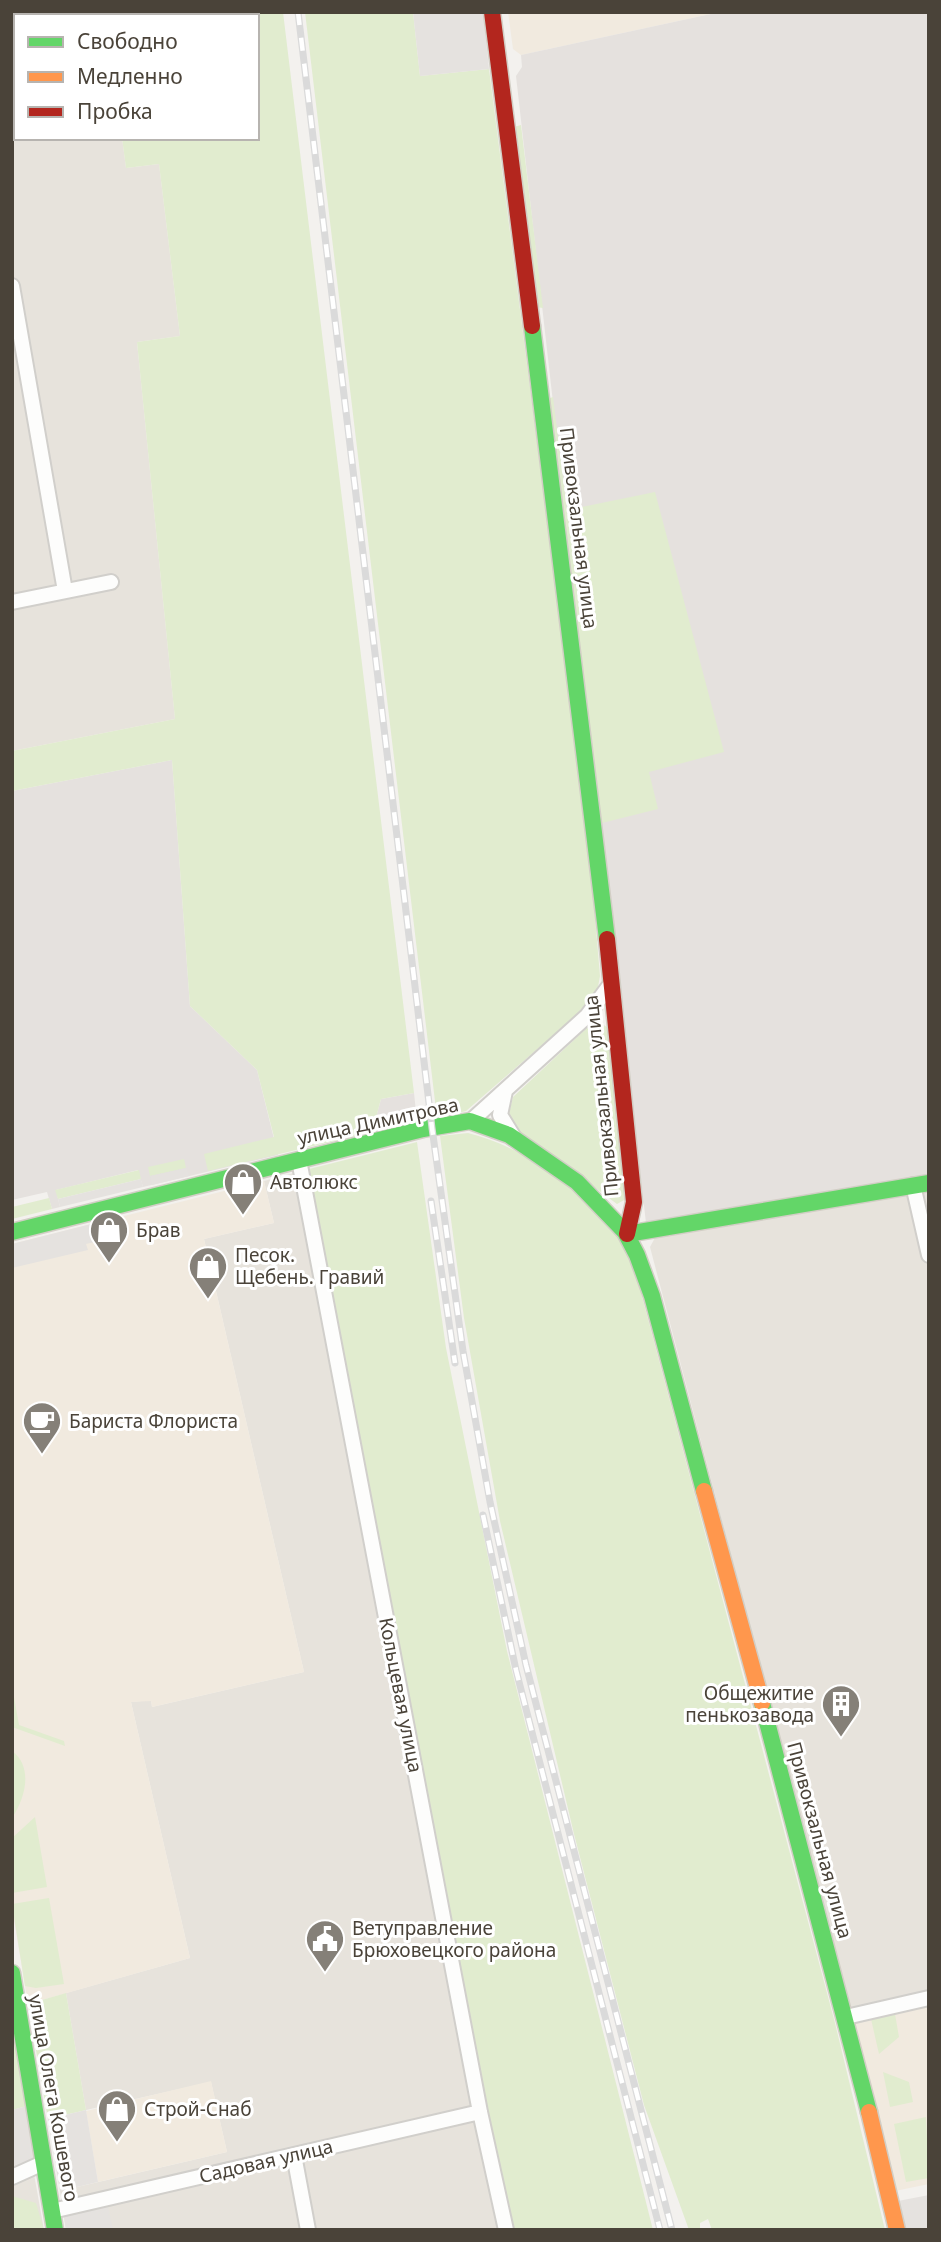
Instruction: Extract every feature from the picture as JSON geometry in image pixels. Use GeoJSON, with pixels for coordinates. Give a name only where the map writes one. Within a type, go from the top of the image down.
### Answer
{"type":"FeatureCollection","features":[{"type":"Feature","properties":{"kind":"street","name":"Привокзальная улица"},"geometry":{"type":"LineString","coordinates":[[492,12],[596,829],[634,1202],[627,1234],[652,1296],[846,2017],[897,2230]]}},
{"type":"Feature","properties":{"kind":"street"},"geometry":{"type":"LineString","coordinates":[[12,286],[65,591]]}},
{"type":"Feature","properties":{"kind":"street"},"geometry":{"type":"LineString","coordinates":[[12,602],[111,582]]}},
{"type":"Feature","properties":{"kind":"street"},"geometry":{"type":"LineString","coordinates":[[471,1121],[587,1016],[610,985]]}},
{"type":"Feature","properties":{"kind":"street"},"geometry":{"type":"LineString","coordinates":[[505,1090],[500,1115],[516,1140]]}},
{"type":"Feature","properties":{"kind":"street","name":"улица Димитрова"},"geometry":{"type":"LineString","coordinates":[[12,1233],[423,1129],[471,1121],[516,1140],[589,1192],[627,1234]]}},
{"type":"Feature","properties":{"kind":"street","name":"Кольцевая улица"},"geometry":{"type":"LineString","coordinates":[[299,1160],[480,2112],[506,2230]]}},
{"type":"Feature","properties":{"kind":"street"},"geometry":{"type":"LineString","coordinates":[[627,1234],[921,1184],[929,1255]]}},
{"type":"Feature","properties":{"kind":"street","name":"улица Олега Кошевого"},"geometry":{"type":"LineString","coordinates":[[12,1973],[55,2230]]}},
{"type":"Feature","properties":{"kind":"street"},"geometry":{"type":"LineString","coordinates":[[846,2017],[929,1998]]}},
{"type":"Feature","properties":{"kind":"street","name":"Садовая улица"},"geometry":{"type":"LineString","coordinates":[[52,2211],[480,2112]]}},
{"type":"Feature","properties":{"kind":"street"},"geometry":{"type":"LineString","coordinates":[[294,2155],[308,2230]]}},
{"type":"Feature","properties":{"kind":"street"},"geometry":{"type":"LineString","coordinates":[[12,2177],[43,2163]]}},
{"type":"Feature","properties":{"kind":"shaded area"},"geometry":{"type":"Polygon","coordinates":[[[12,12],[135,12],[14,14],[12,89],[12,12]]]}},
{"type":"Feature","properties":{"kind":"shaded area"},"geometry":{"type":"Polygon","coordinates":[[[413,12],[483,12],[489,69],[420,76],[413,12]]]}},
{"type":"Feature","properties":{"kind":"shaded area"},"geometry":{"type":"Polygon","coordinates":[[[508,12],[720,12],[521,55],[513,49],[508,12]]]}},
{"type":"Feature","properties":{"kind":"shaded area"},"geometry":{"type":"Polygon","coordinates":[[[720,12],[929,12],[929,1175],[646,1223],[516,76],[522,67],[521,55],[720,12]]]}},
{"type":"Feature","properties":{"kind":"shaded area"},"geometry":{"type":"Polygon","coordinates":[[[12,133],[14,140],[122,140],[126,168],[159,164],[180,336],[137,342],[175,719],[12,751],[12,133]]]}},
{"type":"Feature","properties":{"kind":"shaded area"},"geometry":{"type":"Polygon","coordinates":[[[172,760],[190,1006],[257,1070],[278,1155],[143,1187],[138,1170],[56,1190],[60,1207],[52,1209],[47,1192],[12,1200],[12,791],[172,760]]]}},
{"type":"Feature","properties":{"kind":"shaded area"},"geometry":{"type":"Polygon","coordinates":[[[414,1093],[417,1121],[372,1132],[381,1099],[414,1093]]]}},
{"type":"Feature","properties":{"kind":"shaded area"},"geometry":{"type":"Polygon","coordinates":[[[186,1168],[189,1176],[152,1185],[150,1176],[186,1168]]]}},
{"type":"Feature","properties":{"kind":"shaded area"},"geometry":{"type":"Polygon","coordinates":[[[305,1170],[512,2230],[66,2230],[60,2191],[227,2152],[211,2082],[86,2110],[66,1993],[190,1958],[131,1702],[151,1700],[152,1707],[304,1672],[204,1239],[274,1223],[264,1181],[305,1170]]]}},
{"type":"Feature","properties":{"kind":"shaded area"},"geometry":{"type":"Polygon","coordinates":[[[141,1179],[143,1187],[60,1207],[58,1199],[141,1179]]]}},
{"type":"Feature","properties":{"kind":"shaded area"},"geometry":{"type":"Polygon","coordinates":[[[264,1181],[274,1223],[204,1239],[304,1672],[152,1707],[151,1701],[131,1702],[190,1958],[28,2004],[12,1908],[12,1244],[264,1181]]]}},
{"type":"Feature","properties":{"kind":"shaded area"},"geometry":{"type":"Polygon","coordinates":[[[929,1187],[929,2003],[853,2021],[650,1247],[657,1234],[929,1187]]]}},
{"type":"Feature","properties":{"kind":"shaded area"},"geometry":{"type":"Polygon","coordinates":[[[95,1223],[99,1241],[86,1244],[88,1250],[12,1268],[12,1244],[95,1223]]]}},
{"type":"Feature","properties":{"kind":"shaded area"},"geometry":{"type":"Polygon","coordinates":[[[929,2003],[929,2184],[895,2191],[853,2021],[929,2003]]]}},
{"type":"Feature","properties":{"kind":"shaded area"},"geometry":{"type":"Polygon","coordinates":[[[211,2081],[227,2152],[98,2182],[86,2111],[211,2081]]]}},
{"type":"Feature","properties":{"kind":"shaded area"},"geometry":{"type":"Polygon","coordinates":[[[27,2106],[35,2160],[12,2171],[12,2110],[27,2106]]]}},
{"type":"Feature","properties":{"kind":"shaded area"},"geometry":{"type":"Polygon","coordinates":[[[86,2110],[98,2182],[60,2191],[48,2119],[86,2110]]]}},
{"type":"Feature","properties":{"kind":"shaded area"},"geometry":{"type":"Polygon","coordinates":[[[34,2174],[44,2230],[12,2230],[12,2184],[34,2174]]]}},
{"type":"Feature","properties":{"kind":"shaded area"},"geometry":{"type":"Polygon","coordinates":[[[929,2195],[929,2230],[905,2230],[898,2201],[929,2195]]]}},
{"type":"Feature","properties":{"kind":"shaded area"},"geometry":{"type":"Polygon","coordinates":[[[108,2206],[113,2230],[66,2230],[64,2217],[108,2206]]]}},
{"type":"Feature","properties":{"kind":"green space"},"geometry":{"type":"Polygon","coordinates":[[[283,12],[414,1093],[381,1099],[372,1132],[208,1171],[204,1154],[274,1137],[257,1070],[190,1006],[172,760],[12,791],[12,751],[175,719],[137,342],[180,336],[159,164],[126,168],[122,140],[259,140],[259,14],[135,14],[283,12]]]}},
{"type":"Feature","properties":{"kind":"green space"},"geometry":{"type":"Polygon","coordinates":[[[305,12],[413,12],[420,76],[489,69],[589,846],[600,976],[598,987],[586,1007],[466,1111],[437,1118],[305,12]]]}},
{"type":"Feature","properties":{"kind":"green space"},"geometry":{"type":"Polygon","coordinates":[[[521,125],[543,308],[536,307],[514,127],[521,125]]]}},
{"type":"Feature","properties":{"kind":"green space"},"geometry":{"type":"Polygon","coordinates":[[[553,397],[567,510],[655,492],[724,752],[649,772],[658,809],[602,823],[547,399],[553,397]]]}},
{"type":"Feature","properties":{"kind":"green space"},"geometry":{"type":"Polygon","coordinates":[[[598,1021],[608,1028],[626,1199],[617,1204],[516,1129],[509,1113],[513,1097],[591,1024],[598,1021]]]}},
{"type":"Feature","properties":{"kind":"green space"},"geometry":{"type":"Polygon","coordinates":[[[468,1133],[507,1147],[563,1180],[613,1228],[634,1266],[835,2023],[885,2230],[712,2230],[708,2219],[700,2223],[700,2230],[689,2230],[644,2105],[574,1834],[500,1521],[464,1318],[440,1136],[468,1133]]]}},
{"type":"Feature","properties":{"kind":"green space"},"geometry":{"type":"Polygon","coordinates":[[[417,1142],[446,1348],[507,1651],[653,2230],[512,2230],[485,2111],[305,1170],[417,1142]]]}},
{"type":"Feature","properties":{"kind":"green space"},"geometry":{"type":"Polygon","coordinates":[[[184,1159],[186,1168],[150,1176],[148,1167],[184,1159]]]}},
{"type":"Feature","properties":{"kind":"green space"},"geometry":{"type":"Polygon","coordinates":[[[139,1170],[141,1179],[58,1199],[55,1190],[139,1170]]]}},
{"type":"Feature","properties":{"kind":"green space"},"geometry":{"type":"Polygon","coordinates":[[[49,1198],[52,1209],[12,1219],[12,1207],[49,1198]]]}},
{"type":"Feature","properties":{"kind":"green space"},"geometry":{"type":"Polygon","coordinates":[[[12,1686],[19,1725],[64,1741],[65,1746],[12,1727],[12,1686]]]}},
{"type":"Feature","properties":{"kind":"green space"},"geometry":{"type":"Polygon","coordinates":[[[12,1751],[23,1766],[25,1783],[21,1802],[12,1818],[12,1751]]]}},
{"type":"Feature","properties":{"kind":"green space"},"geometry":{"type":"Polygon","coordinates":[[[35,1817],[47,1887],[12,1893],[12,1838],[35,1817]]]}},
{"type":"Feature","properties":{"kind":"green space"},"geometry":{"type":"Polygon","coordinates":[[[49,1898],[64,1984],[36,1988],[25,1986],[12,1904],[49,1898]]]}},
{"type":"Feature","properties":{"kind":"green space"},"geometry":{"type":"Polygon","coordinates":[[[66,1993],[86,2110],[48,2119],[28,2004],[66,1993]]]}},
{"type":"Feature","properties":{"kind":"green space"},"geometry":{"type":"Polygon","coordinates":[[[895,2014],[899,2037],[879,2054],[871,2019],[895,2014]]]}},
{"type":"Feature","properties":{"kind":"green space"},"geometry":{"type":"Polygon","coordinates":[[[12,2019],[27,2106],[12,2110],[12,2019]]]}},
{"type":"Feature","properties":{"kind":"green space"},"geometry":{"type":"Polygon","coordinates":[[[883,2072],[909,2082],[913,2102],[890,2107],[883,2072]]]}},
{"type":"Feature","properties":{"kind":"green space"},"geometry":{"type":"Polygon","coordinates":[[[926,2117],[929,2178],[906,2182],[894,2124],[926,2117]]]}},
{"type":"Feature","properties":{"kind":"green space"},"geometry":{"type":"Polygon","coordinates":[[[12,2196],[36,2203],[44,2230],[12,2230],[12,2196]]]}},
{"type":"Feature","properties":{"kind":"railway"},"geometry":{"type":"LineString","coordinates":[[298,12],[432,1128],[463,1351],[490,1502],[526,1665],[672,2230]]}},
{"type":"Feature","properties":{"kind":"railway"},"geometry":{"type":"LineString","coordinates":[[431,1201],[455,1363]]}},
{"type":"Feature","properties":{"kind":"railway"},"geometry":{"type":"LineString","coordinates":[[483,1515],[516,1670],[660,2230]]}},
{"type":"Feature","properties":{"kind":"traffic: fast"},"geometry":{"type":"LineString","coordinates":[[532,326],[607,939]]}},
{"type":"Feature","properties":{"kind":"traffic: fast"},"geometry":{"type":"LineString","coordinates":[[12,1232],[423,1129],[470,1121],[509,1135],[577,1182],[625,1232],[637,1255],[652,1296],[704,1491]]}},
{"type":"Feature","properties":{"kind":"traffic: fast"},"geometry":{"type":"LineString","coordinates":[[627,1234],[929,1183]]}},
{"type":"Feature","properties":{"kind":"traffic: fast"},"geometry":{"type":"LineString","coordinates":[[762,1703],[869,2112]]}},
{"type":"Feature","properties":{"kind":"traffic: fast"},"geometry":{"type":"LineString","coordinates":[[12,1973],[55,2230]]}},
{"type":"Feature","properties":{"kind":"traffic: slow"},"geometry":{"type":"LineString","coordinates":[[704,1491],[762,1703]]}},
{"type":"Feature","properties":{"kind":"traffic: slow"},"geometry":{"type":"LineString","coordinates":[[869,2112],[897,2230]]}},
{"type":"Feature","properties":{"kind":"traffic: jam"},"geometry":{"type":"LineString","coordinates":[[492,12],[532,326]]}},
{"type":"Feature","properties":{"kind":"traffic: jam"},"geometry":{"type":"LineString","coordinates":[[607,939],[634,1202],[627,1234]]}},
{"type":"Feature","properties":{"kind":"place","name":"Автолюкс"},"geometry":{"type":"Point","coordinates":[243,1216]}},
{"type":"Feature","properties":{"kind":"place","name":"Брав"},"geometry":{"type":"Point","coordinates":[109,1264]}},
{"type":"Feature","properties":{"kind":"place","name":"Песок. Щебень. Гравий"},"geometry":{"type":"Point","coordinates":[208,1300]}},
{"type":"Feature","properties":{"kind":"place","name":"Бариста Флориста"},"geometry":{"type":"Point","coordinates":[42,1455]}},
{"type":"Feature","properties":{"kind":"place","name":"Общежитие пенькозавода"},"geometry":{"type":"Point","coordinates":[841,1738]}},
{"type":"Feature","properties":{"kind":"place","name":"Ветуправление Брюховецкого района"},"geometry":{"type":"Point","coordinates":[325,1973]}},
{"type":"Feature","properties":{"kind":"place","name":"Строй-Снаб"},"geometry":{"type":"Point","coordinates":[117,2143]}}]}
